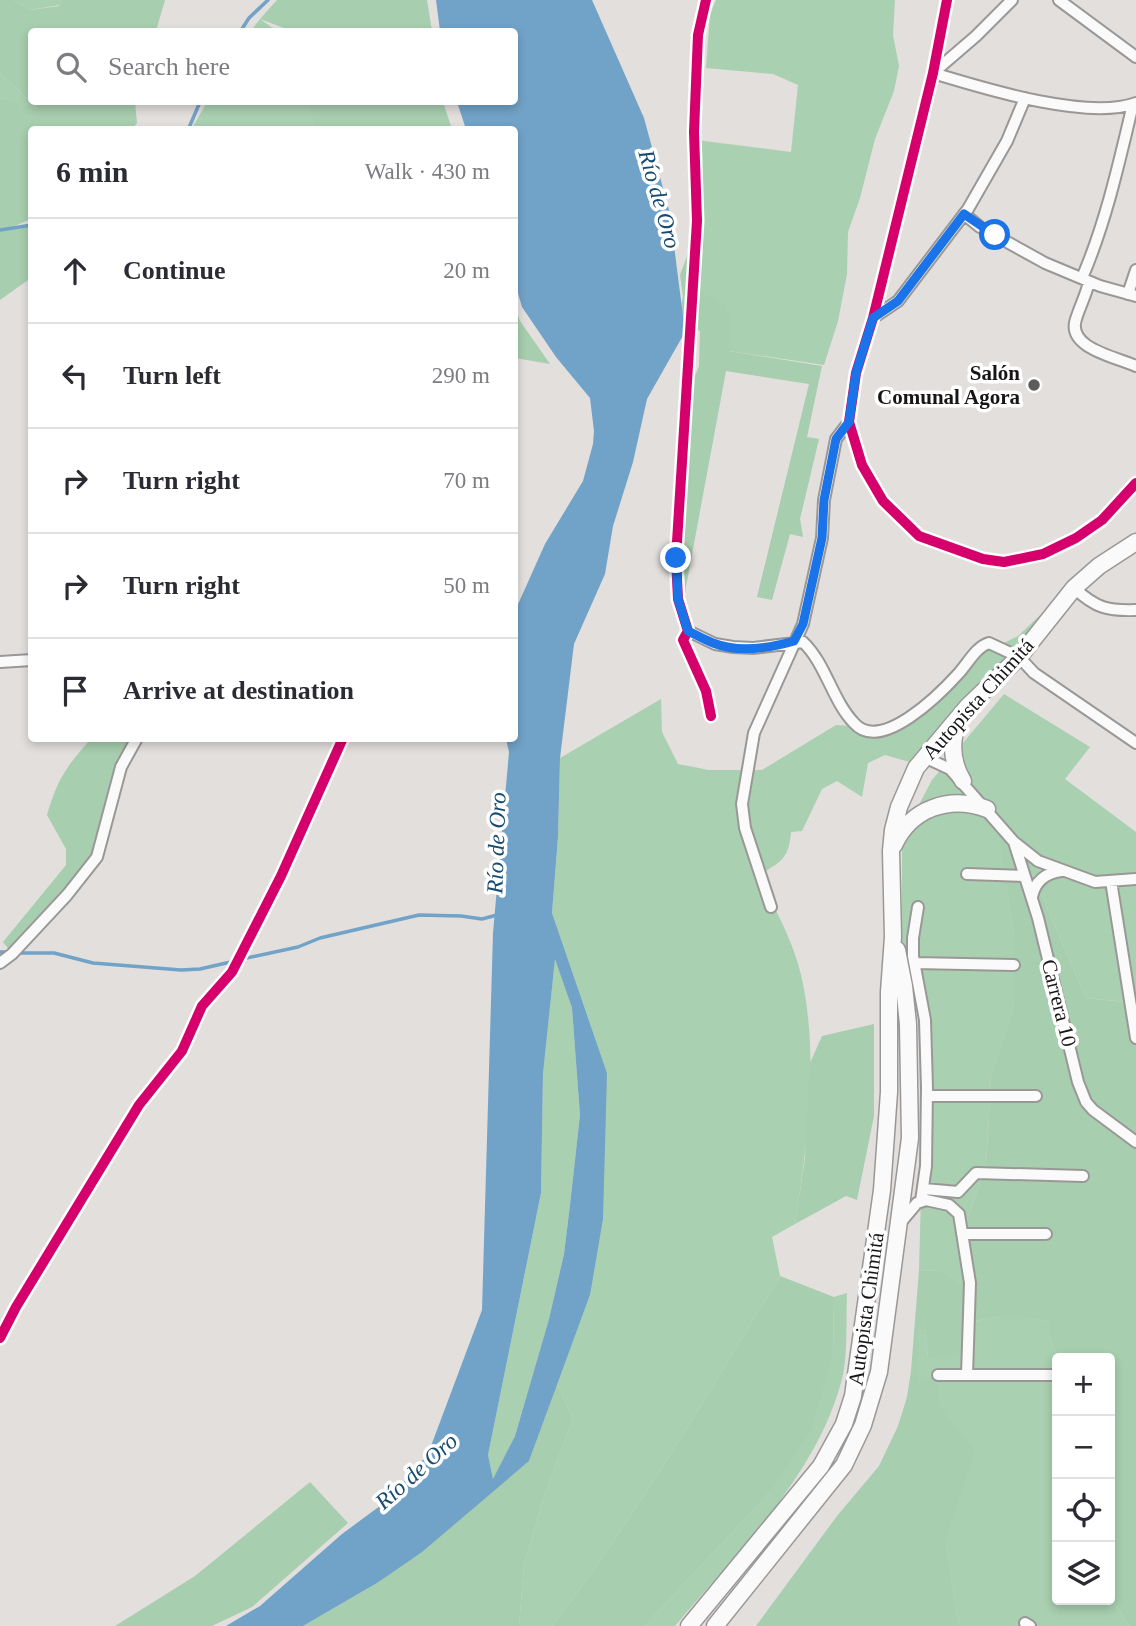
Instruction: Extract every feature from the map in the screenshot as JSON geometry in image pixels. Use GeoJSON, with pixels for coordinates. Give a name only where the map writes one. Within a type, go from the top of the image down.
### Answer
{"type":"FeatureCollection","features":[{"type":"Feature","properties":{"kind":"highway","name":"Autopista Chimitá"},"geometry":{"type":"LineString","coordinates":[[689,1626],[821,1465],[844,1423],[853,1396],[883,1190],[889,1092],[893,830],[916,768],[968,706],[1019,657],[1074,588],[1099,566],[1136,542]]}},
{"type":"Feature","properties":{"kind":"highway"},"geometry":{"type":"LineString","coordinates":[[963,781],[955,764],[953,745],[956,728],[968,706]]}},
{"type":"Feature","properties":{"kind":"highway"},"geometry":{"type":"LineString","coordinates":[[891,851],[906,825],[931,808],[959,803],[987,808]]}},
{"type":"Feature","properties":{"kind":"highway","name":"Autopista Chimitá"},"geometry":{"type":"LineString","coordinates":[[715,1626],[844,1465],[871,1403],[901,1222],[910,1138],[910,1084],[904,986],[901,963],[893,937]]}},
{"type":"Feature","properties":{"kind":"street"},"geometry":{"type":"LineString","coordinates":[[706,0],[698,35],[694,132],[697,221],[676,558],[678,599],[688,631],[683,640],[706,691],[711,716]]}},
{"type":"Feature","properties":{"kind":"street"},"geometry":{"type":"LineString","coordinates":[[947,0],[933,73],[873,318],[856,373],[849,422],[862,465],[883,502],[919,536],[983,559],[1004,562],[1043,554],[1076,538],[1102,520],[1136,483]]}},
{"type":"Feature","properties":{"kind":"street"},"geometry":{"type":"LineString","coordinates":[[933,73],[1012,0]]}},
{"type":"Feature","properties":{"kind":"street"},"geometry":{"type":"LineString","coordinates":[[1059,0],[1136,57]]}},
{"type":"Feature","properties":{"kind":"street"},"geometry":{"type":"LineString","coordinates":[[933,73],[1025,98],[1103,109],[1135,104],[1074,328],[1076,337],[1088,348],[1136,366]]}},
{"type":"Feature","properties":{"kind":"street"},"geometry":{"type":"LineString","coordinates":[[873,318],[898,301],[964,214],[1007,141],[1025,98]]}},
{"type":"Feature","properties":{"kind":"street"},"geometry":{"type":"LineString","coordinates":[[964,214],[980,227],[1045,262],[1085,280],[1132,295],[1136,270]]}},
{"type":"Feature","properties":{"kind":"street"},"geometry":{"type":"LineString","coordinates":[[771,907],[745,828],[742,804],[754,733],[803,624],[822,538],[824,500],[836,439],[849,422]]}},
{"type":"Feature","properties":{"kind":"street"},"geometry":{"type":"LineString","coordinates":[[1074,588],[1093,605],[1101,608],[1136,610]]}},
{"type":"Feature","properties":{"kind":"street"},"geometry":{"type":"LineString","coordinates":[[688,631],[715,644],[733,646],[754,648],[803,642],[810,649],[855,726],[869,732],[891,728],[929,702],[959,673],[982,645],[989,643],[1019,657],[1034,673],[1136,744]]}},
{"type":"Feature","properties":{"kind":"street"},"geometry":{"type":"LineString","coordinates":[[0,662],[28,660]]}},
{"type":"Feature","properties":{"kind":"street"},"geometry":{"type":"LineString","coordinates":[[0,963],[12,954],[67,895],[97,856],[121,767],[135,742]]}},
{"type":"Feature","properties":{"kind":"street"},"geometry":{"type":"LineString","coordinates":[[0,1338],[16,1307],[139,1105],[182,1051],[202,1006],[232,972],[281,876],[341,742]]}},
{"type":"Feature","properties":{"kind":"street"},"geometry":{"type":"LineString","coordinates":[[924,757],[943,764],[963,781],[1014,842],[1038,861],[1095,882],[1136,879]]}},
{"type":"Feature","properties":{"kind":"street","name":"Carrera 10"},"geometry":{"type":"LineString","coordinates":[[1014,842],[1033,904],[1078,1082],[1086,1102],[1100,1117],[1136,1142]]}},
{"type":"Feature","properties":{"kind":"street"},"geometry":{"type":"LineString","coordinates":[[1033,904],[1033,892],[1039,881],[1049,873],[1062,871]]}},
{"type":"Feature","properties":{"kind":"street"},"geometry":{"type":"LineString","coordinates":[[967,874],[1024,876]]}},
{"type":"Feature","properties":{"kind":"street"},"geometry":{"type":"LineString","coordinates":[[1111,881],[1136,1038]]}},
{"type":"Feature","properties":{"kind":"street"},"geometry":{"type":"LineString","coordinates":[[901,1222],[923,1195],[927,1096],[925,1020],[913,938],[918,907]]}},
{"type":"Feature","properties":{"kind":"street"},"geometry":{"type":"LineString","coordinates":[[915,962],[1014,965]]}},
{"type":"Feature","properties":{"kind":"street"},"geometry":{"type":"LineString","coordinates":[[927,1096],[1035,1096]]}},
{"type":"Feature","properties":{"kind":"street"},"geometry":{"type":"LineString","coordinates":[[923,1195],[958,1192],[976,1173],[1083,1177]]}},
{"type":"Feature","properties":{"kind":"street"},"geometry":{"type":"LineString","coordinates":[[923,1195],[953,1207],[959,1214],[970,1283],[968,1375]]}},
{"type":"Feature","properties":{"kind":"street"},"geometry":{"type":"LineString","coordinates":[[962,1234],[1046,1234]]}},
{"type":"Feature","properties":{"kind":"street"},"geometry":{"type":"LineString","coordinates":[[938,1375],[1052,1375]]}},
{"type":"Feature","properties":{"kind":"green space"},"geometry":{"type":"Polygon","coordinates":[[[0,0],[14,0],[30,10],[59,6],[62,0],[165,0],[157,28],[28,28],[28,100],[0,73],[0,0]]]}},
{"type":"Feature","properties":{"kind":"green space"},"geometry":{"type":"Polygon","coordinates":[[[14,0],[62,0],[60,5],[30,10],[14,0]]]}},
{"type":"Feature","properties":{"kind":"green space"},"geometry":{"type":"Polygon","coordinates":[[[277,0],[427,0],[432,28],[284,28],[260,19],[277,0]]]}},
{"type":"Feature","properties":{"kind":"green space"},"geometry":{"type":"Polygon","coordinates":[[[716,0],[895,0],[893,35],[899,66],[894,91],[875,139],[848,232],[847,274],[838,321],[824,365],[729,351],[695,289],[696,140],[791,152],[798,85],[773,74],[706,68],[710,15],[716,0]]]}},
{"type":"Feature","properties":{"kind":"green space"},"geometry":{"type":"Polygon","coordinates":[[[260,19],[273,28],[253,28],[260,19]]]}},
{"type":"Feature","properties":{"kind":"green space"},"geometry":{"type":"Polygon","coordinates":[[[0,73],[28,100],[28,105],[34,105],[39,110],[0,98],[0,73]]]}},
{"type":"Feature","properties":{"kind":"green space"},"geometry":{"type":"Polygon","coordinates":[[[0,98],[38,109],[34,105],[135,105],[137,123],[134,126],[28,126],[28,220],[12,227],[28,225],[28,280],[0,300],[0,98]]]}},
{"type":"Feature","properties":{"kind":"green space"},"geometry":{"type":"Polygon","coordinates":[[[205,105],[312,105],[317,126],[193,126],[205,105]]]}},
{"type":"Feature","properties":{"kind":"green space"},"geometry":{"type":"Polygon","coordinates":[[[310,105],[444,105],[451,126],[315,126],[310,105]]]}},
{"type":"Feature","properties":{"kind":"green space"},"geometry":{"type":"Polygon","coordinates":[[[699,224],[702,259],[695,289],[724,304],[729,315],[729,351],[822,366],[807,437],[819,439],[800,519],[803,537],[790,534],[772,600],[757,597],[809,384],[726,371],[678,630],[693,381],[699,366],[700,331],[678,321],[683,296],[680,275],[699,224]]]}},
{"type":"Feature","properties":{"kind":"green space"},"geometry":{"type":"Polygon","coordinates":[[[518,315],[520,321],[550,364],[518,359],[518,315]]]}},
{"type":"Feature","properties":{"kind":"green space"},"geometry":{"type":"Polygon","coordinates":[[[1069,588],[1017,656],[913,763],[885,755],[868,763],[862,797],[837,781],[822,789],[802,831],[791,832],[788,849],[782,860],[757,876],[779,916],[797,959],[804,989],[810,1048],[807,1137],[795,1224],[772,1237],[780,1276],[613,1542],[552,1626],[519,1626],[524,1564],[545,1494],[573,1419],[557,1384],[590,1295],[607,1073],[552,913],[560,758],[661,699],[662,732],[678,764],[709,770],[762,770],[836,725],[852,726],[869,736],[883,736],[896,730],[955,672],[976,657],[1018,636],[1069,588]]]}},
{"type":"Feature","properties":{"kind":"green space"},"geometry":{"type":"Polygon","coordinates":[[[1004,694],[1090,747],[1065,779],[1136,832],[1136,990],[1126,1002],[1086,998],[1041,894],[996,814],[1014,936],[1014,1005],[991,1079],[986,1165],[960,1241],[964,1286],[941,1271],[919,1270],[922,1159],[921,1022],[902,941],[902,837],[932,780],[1004,694]]]}},
{"type":"Feature","properties":{"kind":"green space"},"geometry":{"type":"Polygon","coordinates":[[[88,742],[134,742],[95,853],[65,892],[10,951],[3,942],[66,865],[66,849],[47,815],[55,791],[75,757],[88,742]]]}},
{"type":"Feature","properties":{"kind":"green space"},"geometry":{"type":"Polygon","coordinates":[[[995,811],[1041,894],[1086,998],[1125,1002],[1136,990],[1136,1626],[1129,1626],[1115,1603],[1115,1353],[1056,1353],[1049,1335],[1049,1322],[1006,1316],[964,1325],[968,1354],[928,1358],[925,1331],[918,1329],[918,1381],[928,1378],[939,1385],[939,1406],[975,1451],[945,1541],[959,1626],[756,1626],[837,1516],[879,1466],[898,1426],[911,1371],[919,1270],[941,1271],[963,1285],[960,1241],[986,1165],[991,1078],[1014,1005],[1014,936],[995,811]]]}},
{"type":"Feature","properties":{"kind":"green space"},"geometry":{"type":"Polygon","coordinates":[[[555,958],[572,1008],[580,1115],[570,1205],[564,1254],[549,1319],[515,1436],[493,1480],[488,1455],[541,1193],[543,1074],[555,958]]]}},
{"type":"Feature","properties":{"kind":"green space"},"geometry":{"type":"Polygon","coordinates":[[[874,1024],[874,1116],[857,1200],[846,1196],[795,1224],[805,1158],[810,1063],[822,1036],[874,1024]]]}},
{"type":"Feature","properties":{"kind":"green space"},"geometry":{"type":"Polygon","coordinates":[[[780,1276],[834,1297],[833,1352],[812,1428],[769,1493],[645,1626],[552,1626],[642,1498],[780,1276]]]}},
{"type":"Feature","properties":{"kind":"green space"},"geometry":{"type":"Polygon","coordinates":[[[847,1293],[846,1348],[842,1379],[830,1414],[795,1480],[749,1540],[675,1626],[645,1626],[769,1493],[833,1352],[834,1297],[847,1293]]]}},
{"type":"Feature","properties":{"kind":"green space"},"geometry":{"type":"Polygon","coordinates":[[[1019,1315],[1049,1322],[1049,1335],[1056,1353],[1052,1353],[1052,1605],[1115,1603],[1129,1626],[959,1626],[918,1382],[918,1329],[925,1331],[928,1358],[959,1330],[988,1318],[1019,1315]]]}},
{"type":"Feature","properties":{"kind":"green space"},"geometry":{"type":"Polygon","coordinates":[[[557,1384],[573,1419],[545,1494],[524,1564],[519,1626],[303,1626],[377,1583],[529,1461],[557,1384]]]}},
{"type":"Feature","properties":{"kind":"green space"},"geometry":{"type":"Polygon","coordinates":[[[310,1482],[348,1523],[252,1607],[212,1626],[115,1626],[195,1576],[310,1482]]]}},
{"type":"Feature","properties":{"kind":"water","name":"Río de Oro"},"geometry":{"type":"Polygon","coordinates":[[[436,0],[592,0],[644,118],[670,214],[685,332],[647,399],[633,462],[613,526],[605,574],[574,644],[560,758],[552,913],[607,1073],[603,1219],[590,1295],[529,1461],[422,1552],[377,1583],[303,1626],[226,1626],[260,1606],[342,1534],[388,1500],[428,1454],[482,1310],[493,933],[509,752],[507,742],[518,742],[518,604],[545,544],[583,481],[594,431],[590,398],[556,357],[522,307],[518,293],[518,126],[465,126],[458,105],[518,105],[518,28],[440,28],[436,0]],[[555,959],[543,1074],[541,1193],[488,1455],[493,1479],[515,1436],[549,1319],[564,1254],[580,1115],[572,1008],[555,959]]]}},
{"type":"Feature","properties":{"kind":"waterway"},"geometry":{"type":"LineString","coordinates":[[243,28],[268,0]]}},
{"type":"Feature","properties":{"kind":"waterway"},"geometry":{"type":"LineString","coordinates":[[190,126],[199,105]]}},
{"type":"Feature","properties":{"kind":"waterway"},"geometry":{"type":"LineString","coordinates":[[0,230],[28,226]]}},
{"type":"Feature","properties":{"kind":"waterway"},"geometry":{"type":"LineString","coordinates":[[242,959],[419,915],[482,919],[497,915]]}},
{"type":"Feature","properties":{"kind":"waterway"},"geometry":{"type":"LineString","coordinates":[[0,952],[11,952]]}},
{"type":"Feature","properties":{"kind":"waterway"},"geometry":{"type":"LineString","coordinates":[[18,953],[54,953],[93,963],[181,970],[200,969],[235,961]]}},
{"type":"Feature","properties":{"kind":"cycle path"},"geometry":{"type":"LineString","coordinates":[[706,0],[698,35],[694,132],[697,221],[676,558],[678,599],[688,631],[683,640],[706,691],[711,716]]}},
{"type":"Feature","properties":{"kind":"cycle path"},"geometry":{"type":"LineString","coordinates":[[947,0],[933,73],[873,318],[856,373],[849,422],[862,465],[883,501],[919,536],[983,559],[1004,562],[1043,554],[1076,538],[1102,520],[1136,483]]}},
{"type":"Feature","properties":{"kind":"cycle path"},"geometry":{"type":"LineString","coordinates":[[0,1338],[16,1307],[139,1105],[182,1051],[202,1006],[232,972],[281,876],[341,742]]}},
{"type":"Feature","properties":{"kind":"place","name":"Salón Comunal Agora"},"geometry":{"type":"Point","coordinates":[1034,385]}},
{"type":"Feature","properties":{"kind":"route"},"geometry":{"type":"LineString","coordinates":[[676,558],[678,599],[688,631],[715,644],[754,648],[794,641],[803,624],[822,538],[824,500],[836,439],[849,422],[856,373],[873,318],[898,301],[964,214],[995,235]]}}]}
